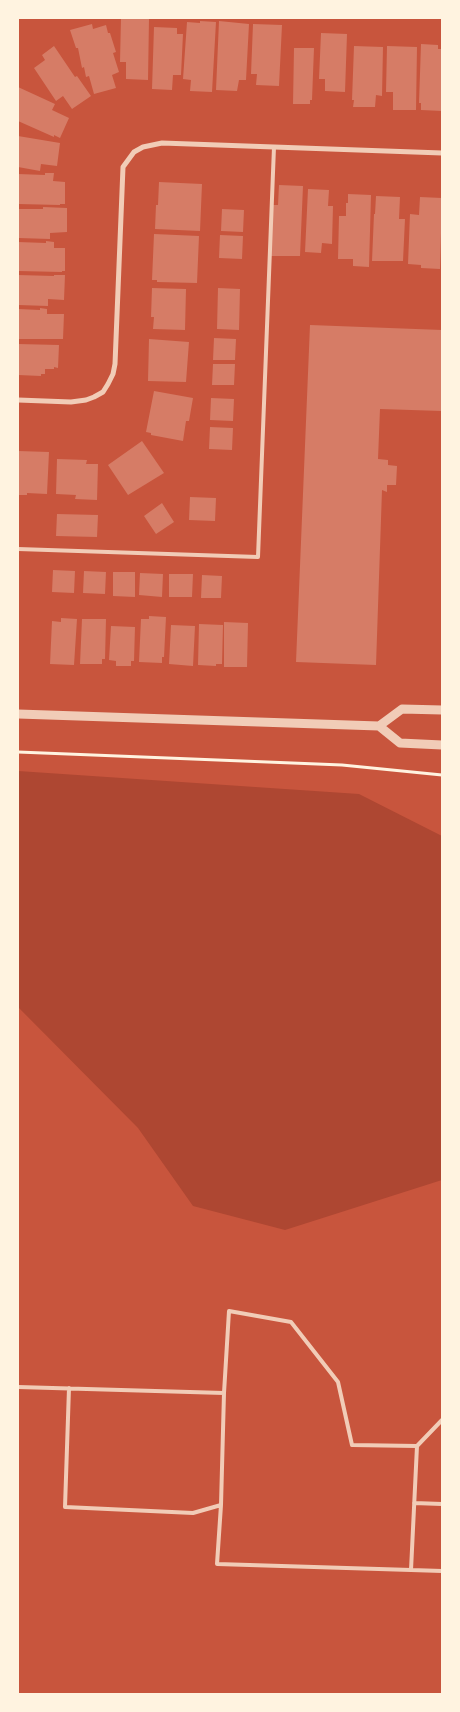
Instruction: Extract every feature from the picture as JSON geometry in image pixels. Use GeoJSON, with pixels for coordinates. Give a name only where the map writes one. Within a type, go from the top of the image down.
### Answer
{"type":"FeatureCollection","features":[{"type":"Feature","properties":{"kind":"street"},"geometry":{"type":"LineString","coordinates":[[18,400],[71,402],[94,397],[103,392],[113,374],[115,364],[123,167],[134,152],[143,147],[162,143],[442,153]]}},
{"type":"Feature","properties":{"kind":"street"},"geometry":{"type":"LineString","coordinates":[[379,726],[402,709],[442,710]]}},
{"type":"Feature","properties":{"kind":"street"},"geometry":{"type":"LineString","coordinates":[[18,714],[379,726],[400,743],[442,745]]}},
{"type":"Feature","properties":{"kind":"lane"},"geometry":{"type":"LineString","coordinates":[[18,549],[258,557],[274,147]]}},
{"type":"Feature","properties":{"kind":"lane"},"geometry":{"type":"LineString","coordinates":[[417,1446],[352,1446],[338,1382],[291,1322],[228,1312],[217,1564],[442,1571]]}},
{"type":"Feature","properties":{"kind":"lane"},"geometry":{"type":"LineString","coordinates":[[18,1387],[224,1394]]}},
{"type":"Feature","properties":{"kind":"lane"},"geometry":{"type":"LineString","coordinates":[[69,1388],[65,1506],[193,1514],[220,1505]]}},
{"type":"Feature","properties":{"kind":"lane"},"geometry":{"type":"LineString","coordinates":[[411,1570],[417,1446],[442,1420]]}},
{"type":"Feature","properties":{"kind":"lane"},"geometry":{"type":"LineString","coordinates":[[414,1503],[442,1504]]}},
{"type":"Feature","properties":{"kind":"path"},"geometry":{"type":"LineString","coordinates":[[18,752],[342,765],[442,775]]}},
{"type":"Feature","properties":{"kind":"shaded area"},"geometry":{"type":"Polygon","coordinates":[[[18,771],[359,794],[442,836],[442,1180],[285,1230],[193,1206],[138,1128],[18,1007],[18,771]]]}},
{"type":"Feature","properties":{"kind":"building"},"geometry":{"type":"Polygon","coordinates":[[[121,18],[149,19],[148,80],[126,79],[126,62],[120,62],[121,18]]]}},
{"type":"Feature","properties":{"kind":"building"},"geometry":{"type":"Polygon","coordinates":[[[200,21],[216,22],[212,92],[190,91],[191,80],[183,79],[187,22],[200,23],[200,21]]]}},
{"type":"Feature","properties":{"kind":"building"},"geometry":{"type":"Polygon","coordinates":[[[219,21],[249,24],[246,80],[239,80],[237,91],[216,90],[219,21]]]}},
{"type":"Feature","properties":{"kind":"building"},"geometry":{"type":"Polygon","coordinates":[[[92,24],[93,29],[106,25],[116,52],[113,53],[119,72],[112,75],[116,88],[94,94],[89,76],[86,77],[84,67],[82,68],[78,48],[76,48],[70,30],[92,24]]]}},
{"type":"Feature","properties":{"kind":"building"},"geometry":{"type":"Polygon","coordinates":[[[253,24],[282,25],[279,86],[256,85],[257,74],[251,74],[253,24]]]}},
{"type":"Feature","properties":{"kind":"building"},"geometry":{"type":"Polygon","coordinates":[[[154,27],[177,28],[177,34],[183,34],[181,75],[173,75],[172,90],[152,89],[154,27]]]}},
{"type":"Feature","properties":{"kind":"building"},"geometry":{"type":"Polygon","coordinates":[[[321,33],[347,34],[345,92],[325,91],[325,79],[319,79],[321,33]]]}},
{"type":"Feature","properties":{"kind":"building"},"geometry":{"type":"Polygon","coordinates":[[[421,44],[438,45],[438,49],[442,49],[442,111],[421,110],[421,103],[419,103],[421,44]]]}},
{"type":"Feature","properties":{"kind":"building"},"geometry":{"type":"Polygon","coordinates":[[[54,46],[75,77],[77,76],[91,96],[72,109],[63,96],[56,101],[34,68],[45,60],[42,55],[54,46]]]}},
{"type":"Feature","properties":{"kind":"building"},"geometry":{"type":"Polygon","coordinates":[[[354,46],[383,47],[382,96],[376,95],[375,107],[353,107],[354,46]]]}},
{"type":"Feature","properties":{"kind":"building"},"geometry":{"type":"Polygon","coordinates":[[[387,46],[417,47],[416,110],[393,110],[393,92],[386,92],[387,46]]]}},
{"type":"Feature","properties":{"kind":"building"},"geometry":{"type":"Polygon","coordinates":[[[294,48],[314,48],[312,100],[310,100],[310,104],[293,104],[294,48]]]}},
{"type":"Feature","properties":{"kind":"building"},"geometry":{"type":"Polygon","coordinates":[[[18,87],[55,104],[52,110],[69,118],[60,138],[18,121],[18,87]]]}},
{"type":"Feature","properties":{"kind":"building"},"geometry":{"type":"Polygon","coordinates":[[[18,136],[60,143],[57,166],[41,164],[40,171],[18,167],[18,136]]]}},
{"type":"Feature","properties":{"kind":"building"},"geometry":{"type":"Polygon","coordinates":[[[45,173],[54,173],[53,181],[65,182],[65,204],[18,204],[18,174],[45,175],[45,173]]]}},
{"type":"Feature","properties":{"kind":"building"},"geometry":{"type":"Polygon","coordinates":[[[159,182],[202,184],[200,231],[155,229],[159,182]]]}},
{"type":"Feature","properties":{"kind":"building"},"geometry":{"type":"Polygon","coordinates":[[[279,185],[303,186],[300,256],[271,256],[272,205],[278,205],[279,185]]]}},
{"type":"Feature","properties":{"kind":"building"},"geometry":{"type":"Polygon","coordinates":[[[308,189],[329,190],[328,206],[333,206],[332,244],[322,243],[321,253],[305,252],[308,189]]]}},
{"type":"Feature","properties":{"kind":"building"},"geometry":{"type":"Polygon","coordinates":[[[348,194],[371,195],[369,267],[353,266],[353,259],[338,259],[339,216],[346,216],[348,194]]]}},
{"type":"Feature","properties":{"kind":"building"},"geometry":{"type":"Polygon","coordinates":[[[376,196],[400,197],[399,219],[405,219],[403,261],[372,261],[376,196]]]}},
{"type":"Feature","properties":{"kind":"building"},"geometry":{"type":"Polygon","coordinates":[[[420,197],[442,198],[440,269],[421,268],[421,265],[408,264],[410,214],[419,215],[420,197]]]}},
{"type":"Feature","properties":{"kind":"building"},"geometry":{"type":"Polygon","coordinates":[[[43,207],[67,208],[67,232],[50,233],[50,239],[18,238],[18,209],[43,209],[43,207]]]}},
{"type":"Feature","properties":{"kind":"building"},"geometry":{"type":"Polygon","coordinates":[[[222,209],[244,210],[243,232],[221,231],[222,209]]]}},
{"type":"Feature","properties":{"kind":"building"},"geometry":{"type":"Polygon","coordinates":[[[154,234],[199,236],[197,283],[157,282],[157,280],[152,280],[154,234]]]}},
{"type":"Feature","properties":{"kind":"building"},"geometry":{"type":"Polygon","coordinates":[[[220,235],[243,236],[242,259],[219,258],[220,235]]]}},
{"type":"Feature","properties":{"kind":"building"},"geometry":{"type":"Polygon","coordinates":[[[46,241],[54,242],[54,248],[65,248],[65,271],[18,271],[18,242],[46,243],[46,241]]]}},
{"type":"Feature","properties":{"kind":"building"},"geometry":{"type":"Polygon","coordinates":[[[18,275],[65,275],[64,300],[48,299],[48,306],[18,305],[18,275]]]}},
{"type":"Feature","properties":{"kind":"building"},"geometry":{"type":"Polygon","coordinates":[[[152,288],[186,289],[185,330],[153,329],[154,317],[151,317],[152,288]]]}},
{"type":"Feature","properties":{"kind":"building"},"geometry":{"type":"Polygon","coordinates":[[[218,288],[240,289],[239,330],[217,329],[218,288]]]}},
{"type":"Feature","properties":{"kind":"building"},"geometry":{"type":"Polygon","coordinates":[[[40,308],[47,309],[47,314],[64,314],[63,339],[18,339],[18,309],[40,310],[40,308]]]}},
{"type":"Feature","properties":{"kind":"building"},"geometry":{"type":"Polygon","coordinates":[[[310,325],[442,330],[442,411],[380,409],[378,459],[388,460],[388,465],[397,466],[396,485],[387,485],[387,492],[382,490],[376,665],[296,662],[310,325]]]}},
{"type":"Feature","properties":{"kind":"building"},"geometry":{"type":"Polygon","coordinates":[[[214,338],[236,339],[235,360],[213,360],[214,338]]]}},
{"type":"Feature","properties":{"kind":"building"},"geometry":{"type":"Polygon","coordinates":[[[149,339],[189,342],[186,382],[148,381],[149,339]]]}},
{"type":"Feature","properties":{"kind":"building"},"geometry":{"type":"Polygon","coordinates":[[[18,344],[59,345],[58,368],[45,369],[45,374],[41,374],[41,376],[18,375],[18,344]]]}},
{"type":"Feature","properties":{"kind":"building"},"geometry":{"type":"Polygon","coordinates":[[[213,364],[235,364],[234,385],[212,385],[213,364]]]}},
{"type":"Feature","properties":{"kind":"building"},"geometry":{"type":"Polygon","coordinates":[[[154,391],[193,398],[189,421],[186,421],[183,441],[151,435],[151,433],[146,432],[154,391]]]}},
{"type":"Feature","properties":{"kind":"building"},"geometry":{"type":"Polygon","coordinates":[[[211,398],[234,399],[233,421],[210,420],[211,398]]]}},
{"type":"Feature","properties":{"kind":"building"},"geometry":{"type":"Polygon","coordinates":[[[210,427],[233,428],[232,450],[209,449],[210,427]]]}},
{"type":"Feature","properties":{"kind":"building"},"geometry":{"type":"Polygon","coordinates":[[[142,441],[164,473],[128,495],[108,465],[142,441]]]}},
{"type":"Feature","properties":{"kind":"building"},"geometry":{"type":"Polygon","coordinates":[[[18,451],[49,452],[47,494],[27,493],[27,495],[18,495],[18,451]]]}},
{"type":"Feature","properties":{"kind":"building"},"geometry":{"type":"Polygon","coordinates":[[[57,459],[87,460],[86,464],[98,464],[97,500],[75,499],[76,495],[56,494],[57,459]]]}},
{"type":"Feature","properties":{"kind":"building"},"geometry":{"type":"Polygon","coordinates":[[[190,497],[216,498],[215,521],[189,520],[190,497]]]}},
{"type":"Feature","properties":{"kind":"building"},"geometry":{"type":"Polygon","coordinates":[[[162,503],[174,522],[156,534],[144,516],[162,503]]]}},
{"type":"Feature","properties":{"kind":"building"},"geometry":{"type":"Polygon","coordinates":[[[57,514],[98,515],[97,537],[56,536],[57,514]]]}},
{"type":"Feature","properties":{"kind":"building"},"geometry":{"type":"Polygon","coordinates":[[[53,570],[75,571],[74,593],[52,592],[53,570]]]}},
{"type":"Feature","properties":{"kind":"building"},"geometry":{"type":"Polygon","coordinates":[[[84,571],[106,572],[105,594],[83,593],[84,571]]]}},
{"type":"Feature","properties":{"kind":"building"},"geometry":{"type":"Polygon","coordinates":[[[113,572],[135,572],[135,597],[113,596],[113,572]]]}},
{"type":"Feature","properties":{"kind":"building"},"geometry":{"type":"Polygon","coordinates":[[[140,573],[163,574],[162,597],[139,595],[140,573]]]}},
{"type":"Feature","properties":{"kind":"building"},"geometry":{"type":"Polygon","coordinates":[[[169,574],[193,574],[192,597],[169,597],[169,574]]]}},
{"type":"Feature","properties":{"kind":"building"},"geometry":{"type":"Polygon","coordinates":[[[202,575],[222,576],[221,598],[201,598],[202,575]]]}},
{"type":"Feature","properties":{"kind":"building"},"geometry":{"type":"Polygon","coordinates":[[[149,616],[166,617],[162,663],[139,662],[141,619],[149,619],[149,616]]]}},
{"type":"Feature","properties":{"kind":"building"},"geometry":{"type":"Polygon","coordinates":[[[61,618],[77,619],[74,665],[50,664],[52,621],[61,622],[61,618]]]}},
{"type":"Feature","properties":{"kind":"building"},"geometry":{"type":"Polygon","coordinates":[[[82,619],[106,619],[105,659],[102,659],[102,664],[80,664],[82,619]]]}},
{"type":"Feature","properties":{"kind":"building"},"geometry":{"type":"Polygon","coordinates":[[[224,622],[248,623],[247,667],[224,667],[224,622]]]}},
{"type":"Feature","properties":{"kind":"building"},"geometry":{"type":"Polygon","coordinates":[[[199,624],[223,625],[222,664],[216,664],[216,666],[198,665],[199,624]]]}},
{"type":"Feature","properties":{"kind":"building"},"geometry":{"type":"Polygon","coordinates":[[[171,625],[195,626],[193,666],[169,664],[171,625]]]}},
{"type":"Feature","properties":{"kind":"building"},"geometry":{"type":"Polygon","coordinates":[[[111,626],[135,627],[134,661],[131,661],[131,666],[116,666],[116,661],[109,660],[111,626]]]}}]}
